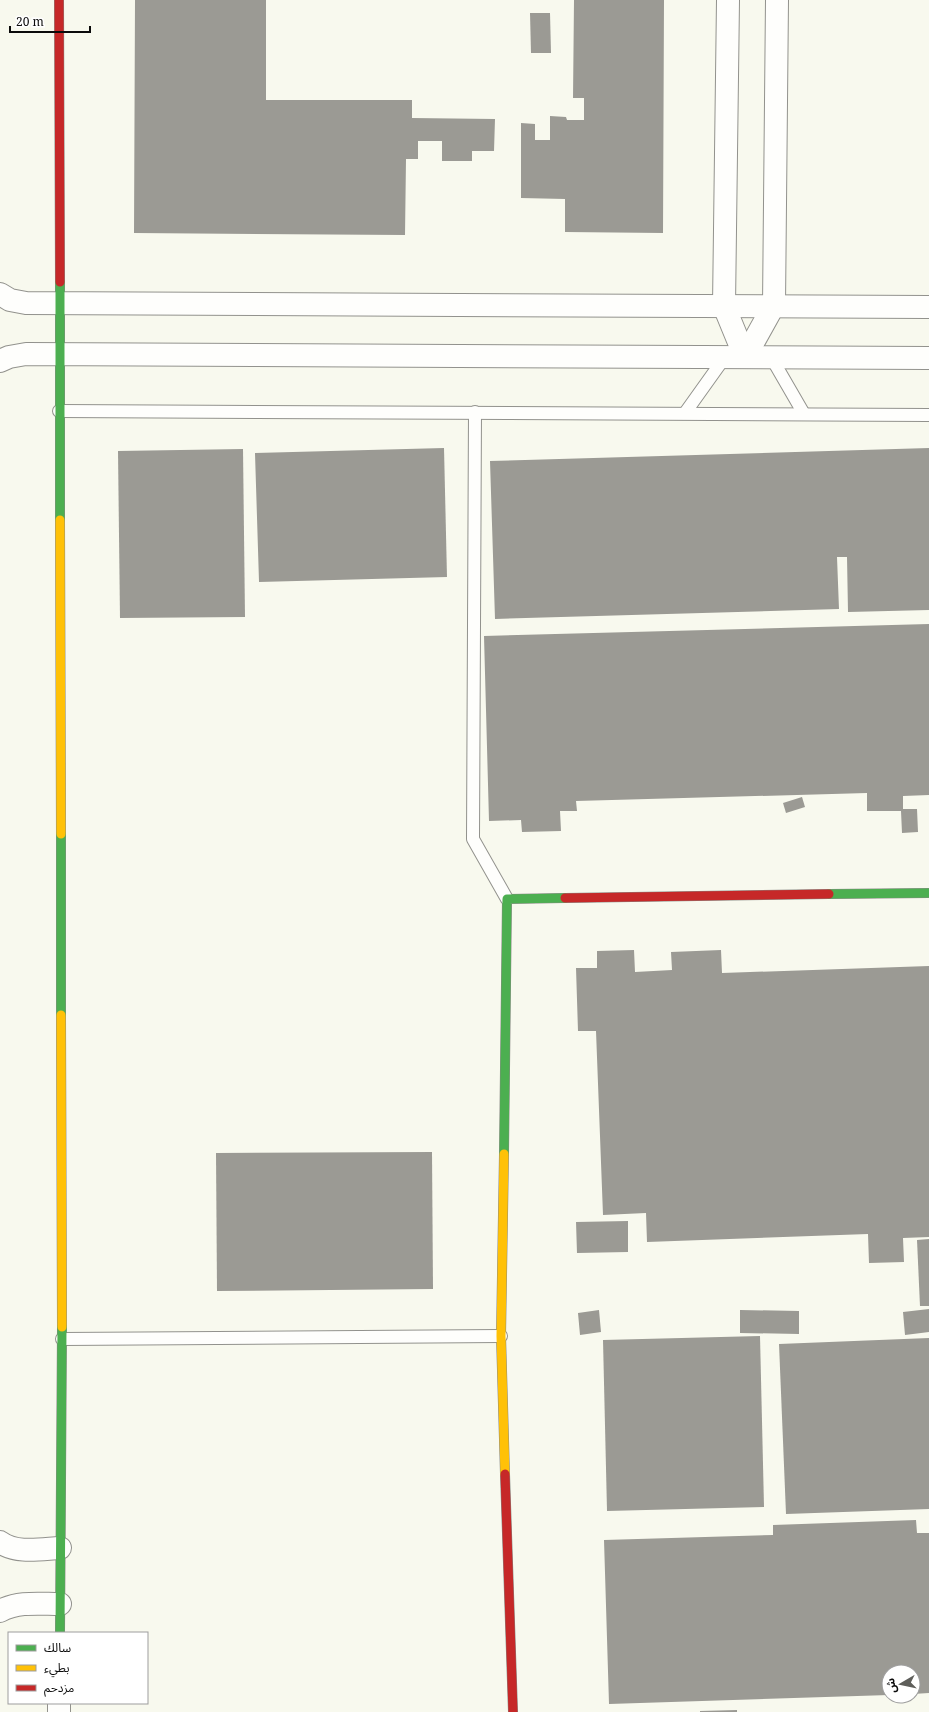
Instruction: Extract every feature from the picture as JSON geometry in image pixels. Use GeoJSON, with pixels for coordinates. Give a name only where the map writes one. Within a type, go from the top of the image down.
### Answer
{"type":"FeatureCollection","features":[{"type":"Feature","properties":{"kind":"street"},"geometry":{"type":"LineString","coordinates":[[59,0],[62,1339],[60,1632]]}},
{"type":"Feature","properties":{"kind":"street"},"geometry":{"type":"LineString","coordinates":[[728,0],[724,306],[735,357]]}},
{"type":"Feature","properties":{"kind":"street"},"geometry":{"type":"LineString","coordinates":[[735,357],[774,305],[777,0]]}},
{"type":"Feature","properties":{"kind":"street"},"geometry":{"type":"LineString","coordinates":[[0,294],[10,300],[26,302],[929,306]]}},
{"type":"Feature","properties":{"kind":"street"},"geometry":{"type":"LineString","coordinates":[[0,361],[9,356],[26,354],[929,358]]}},
{"type":"Feature","properties":{"kind":"street"},"geometry":{"type":"LineString","coordinates":[[513,1712],[502,1336],[507,899],[929,893]]}},
{"type":"Feature","properties":{"kind":"street"},"geometry":{"type":"LineString","coordinates":[[0,1542],[6,1546],[18,1549],[60,1548]]}},
{"type":"Feature","properties":{"kind":"street"},"geometry":{"type":"LineString","coordinates":[[0,1611],[11,1605],[60,1604]]}},
{"type":"Feature","properties":{"kind":"lane"},"geometry":{"type":"LineString","coordinates":[[685,413],[735,357]]}},
{"type":"Feature","properties":{"kind":"lane"},"geometry":{"type":"LineString","coordinates":[[771,357],[804,414]]}},
{"type":"Feature","properties":{"kind":"lane"},"geometry":{"type":"LineString","coordinates":[[59,410],[929,415]]}},
{"type":"Feature","properties":{"kind":"lane"},"geometry":{"type":"LineString","coordinates":[[475,412],[473,839],[507,899]]}},
{"type":"Feature","properties":{"kind":"lane"},"geometry":{"type":"LineString","coordinates":[[62,1339],[502,1336]]}},
{"type":"Feature","properties":{"kind":"building"},"geometry":{"type":"Polygon","coordinates":[[[135,0],[266,0],[266,100],[412,100],[412,118],[495,119],[494,151],[472,151],[472,161],[442,161],[442,141],[418,141],[418,159],[406,159],[405,235],[134,233],[135,0]]]}},
{"type":"Feature","properties":{"kind":"building"},"geometry":{"type":"Polygon","coordinates":[[[574,0],[664,0],[663,233],[565,232],[565,199],[521,198],[521,123],[535,124],[535,140],[550,140],[550,116],[566,117],[567,120],[584,120],[584,98],[573,98],[574,0]]]}},
{"type":"Feature","properties":{"kind":"building"},"geometry":{"type":"Polygon","coordinates":[[[530,13],[550,13],[551,53],[531,53],[530,13]]]}},
{"type":"Feature","properties":{"kind":"building"},"geometry":{"type":"Polygon","coordinates":[[[444,448],[447,577],[259,582],[255,453],[444,448]]]}},
{"type":"Feature","properties":{"kind":"building"},"geometry":{"type":"Polygon","coordinates":[[[929,448],[929,610],[848,612],[847,557],[837,557],[839,609],[495,619],[490,461],[929,448]]]}},
{"type":"Feature","properties":{"kind":"building"},"geometry":{"type":"Polygon","coordinates":[[[243,449],[245,617],[120,618],[118,451],[243,449]]]}},
{"type":"Feature","properties":{"kind":"building"},"geometry":{"type":"Polygon","coordinates":[[[929,624],[929,795],[903,796],[903,809],[917,809],[918,832],[902,833],[901,811],[867,811],[867,793],[576,801],[577,811],[560,811],[561,831],[522,832],[521,820],[489,821],[484,636],[929,624]]]}},
{"type":"Feature","properties":{"kind":"building"},"geometry":{"type":"Polygon","coordinates":[[[802,797],[805,807],[786,813],[783,803],[802,797]]]}},
{"type":"Feature","properties":{"kind":"building"},"geometry":{"type":"Polygon","coordinates":[[[634,950],[635,972],[672,970],[671,952],[721,950],[722,973],[929,966],[929,1237],[903,1238],[904,1262],[869,1263],[868,1234],[647,1242],[646,1213],[603,1215],[596,1031],[578,1031],[576,968],[597,968],[597,951],[634,950]]]}},
{"type":"Feature","properties":{"kind":"building"},"geometry":{"type":"Polygon","coordinates":[[[432,1152],[433,1289],[217,1291],[216,1153],[432,1152]]]}},
{"type":"Feature","properties":{"kind":"building"},"geometry":{"type":"Polygon","coordinates":[[[628,1221],[628,1252],[577,1253],[576,1222],[628,1221]]]}},
{"type":"Feature","properties":{"kind":"building"},"geometry":{"type":"Polygon","coordinates":[[[929,1239],[929,1306],[920,1306],[917,1240],[929,1239]]]}},
{"type":"Feature","properties":{"kind":"building"},"geometry":{"type":"Polygon","coordinates":[[[929,1309],[929,1332],[905,1335],[903,1312],[929,1309]]]}},
{"type":"Feature","properties":{"kind":"building"},"geometry":{"type":"Polygon","coordinates":[[[599,1310],[601,1332],[580,1335],[578,1313],[599,1310]]]}},
{"type":"Feature","properties":{"kind":"building"},"geometry":{"type":"Polygon","coordinates":[[[740,1310],[799,1311],[799,1334],[740,1333],[740,1310]]]}},
{"type":"Feature","properties":{"kind":"building"},"geometry":{"type":"Polygon","coordinates":[[[760,1336],[764,1507],[607,1511],[603,1340],[760,1336]]]}},
{"type":"Feature","properties":{"kind":"building"},"geometry":{"type":"Polygon","coordinates":[[[929,1338],[929,1509],[786,1514],[779,1344],[929,1338]]]}},
{"type":"Feature","properties":{"kind":"building"},"geometry":{"type":"Polygon","coordinates":[[[916,1520],[917,1533],[929,1533],[929,1693],[921,1694],[921,1664],[881,1664],[881,1695],[609,1704],[604,1540],[773,1535],[773,1525],[916,1520]]]}},
{"type":"Feature","properties":{"kind":"building"},"geometry":{"type":"Polygon","coordinates":[[[737,1710],[737,1712],[700,1712],[700,1711],[737,1710]]]}},
{"type":"Feature","properties":{"kind":"traffic: fast"},"geometry":{"type":"LineString","coordinates":[[60,282],[60,520]]}},
{"type":"Feature","properties":{"kind":"traffic: fast"},"geometry":{"type":"LineString","coordinates":[[61,834],[61,1015]]}},
{"type":"Feature","properties":{"kind":"traffic: fast"},"geometry":{"type":"LineString","coordinates":[[829,894],[929,893]]}},
{"type":"Feature","properties":{"kind":"traffic: fast"},"geometry":{"type":"LineString","coordinates":[[504,1154],[507,899],[565,898]]}},
{"type":"Feature","properties":{"kind":"traffic: fast"},"geometry":{"type":"LineString","coordinates":[[60,1632],[62,1327]]}},
{"type":"Feature","properties":{"kind":"traffic: slow"},"geometry":{"type":"LineString","coordinates":[[60,520],[61,834]]}},
{"type":"Feature","properties":{"kind":"traffic: slow"},"geometry":{"type":"LineString","coordinates":[[61,1015],[62,1327]]}},
{"type":"Feature","properties":{"kind":"traffic: slow"},"geometry":{"type":"LineString","coordinates":[[504,1154],[501,1336],[505,1474]]}},
{"type":"Feature","properties":{"kind":"traffic: jam"},"geometry":{"type":"LineString","coordinates":[[59,0],[60,282]]}},
{"type":"Feature","properties":{"kind":"traffic: jam"},"geometry":{"type":"LineString","coordinates":[[565,898],[829,894]]}},
{"type":"Feature","properties":{"kind":"traffic: jam"},"geometry":{"type":"LineString","coordinates":[[505,1474],[513,1712]]}}]}
